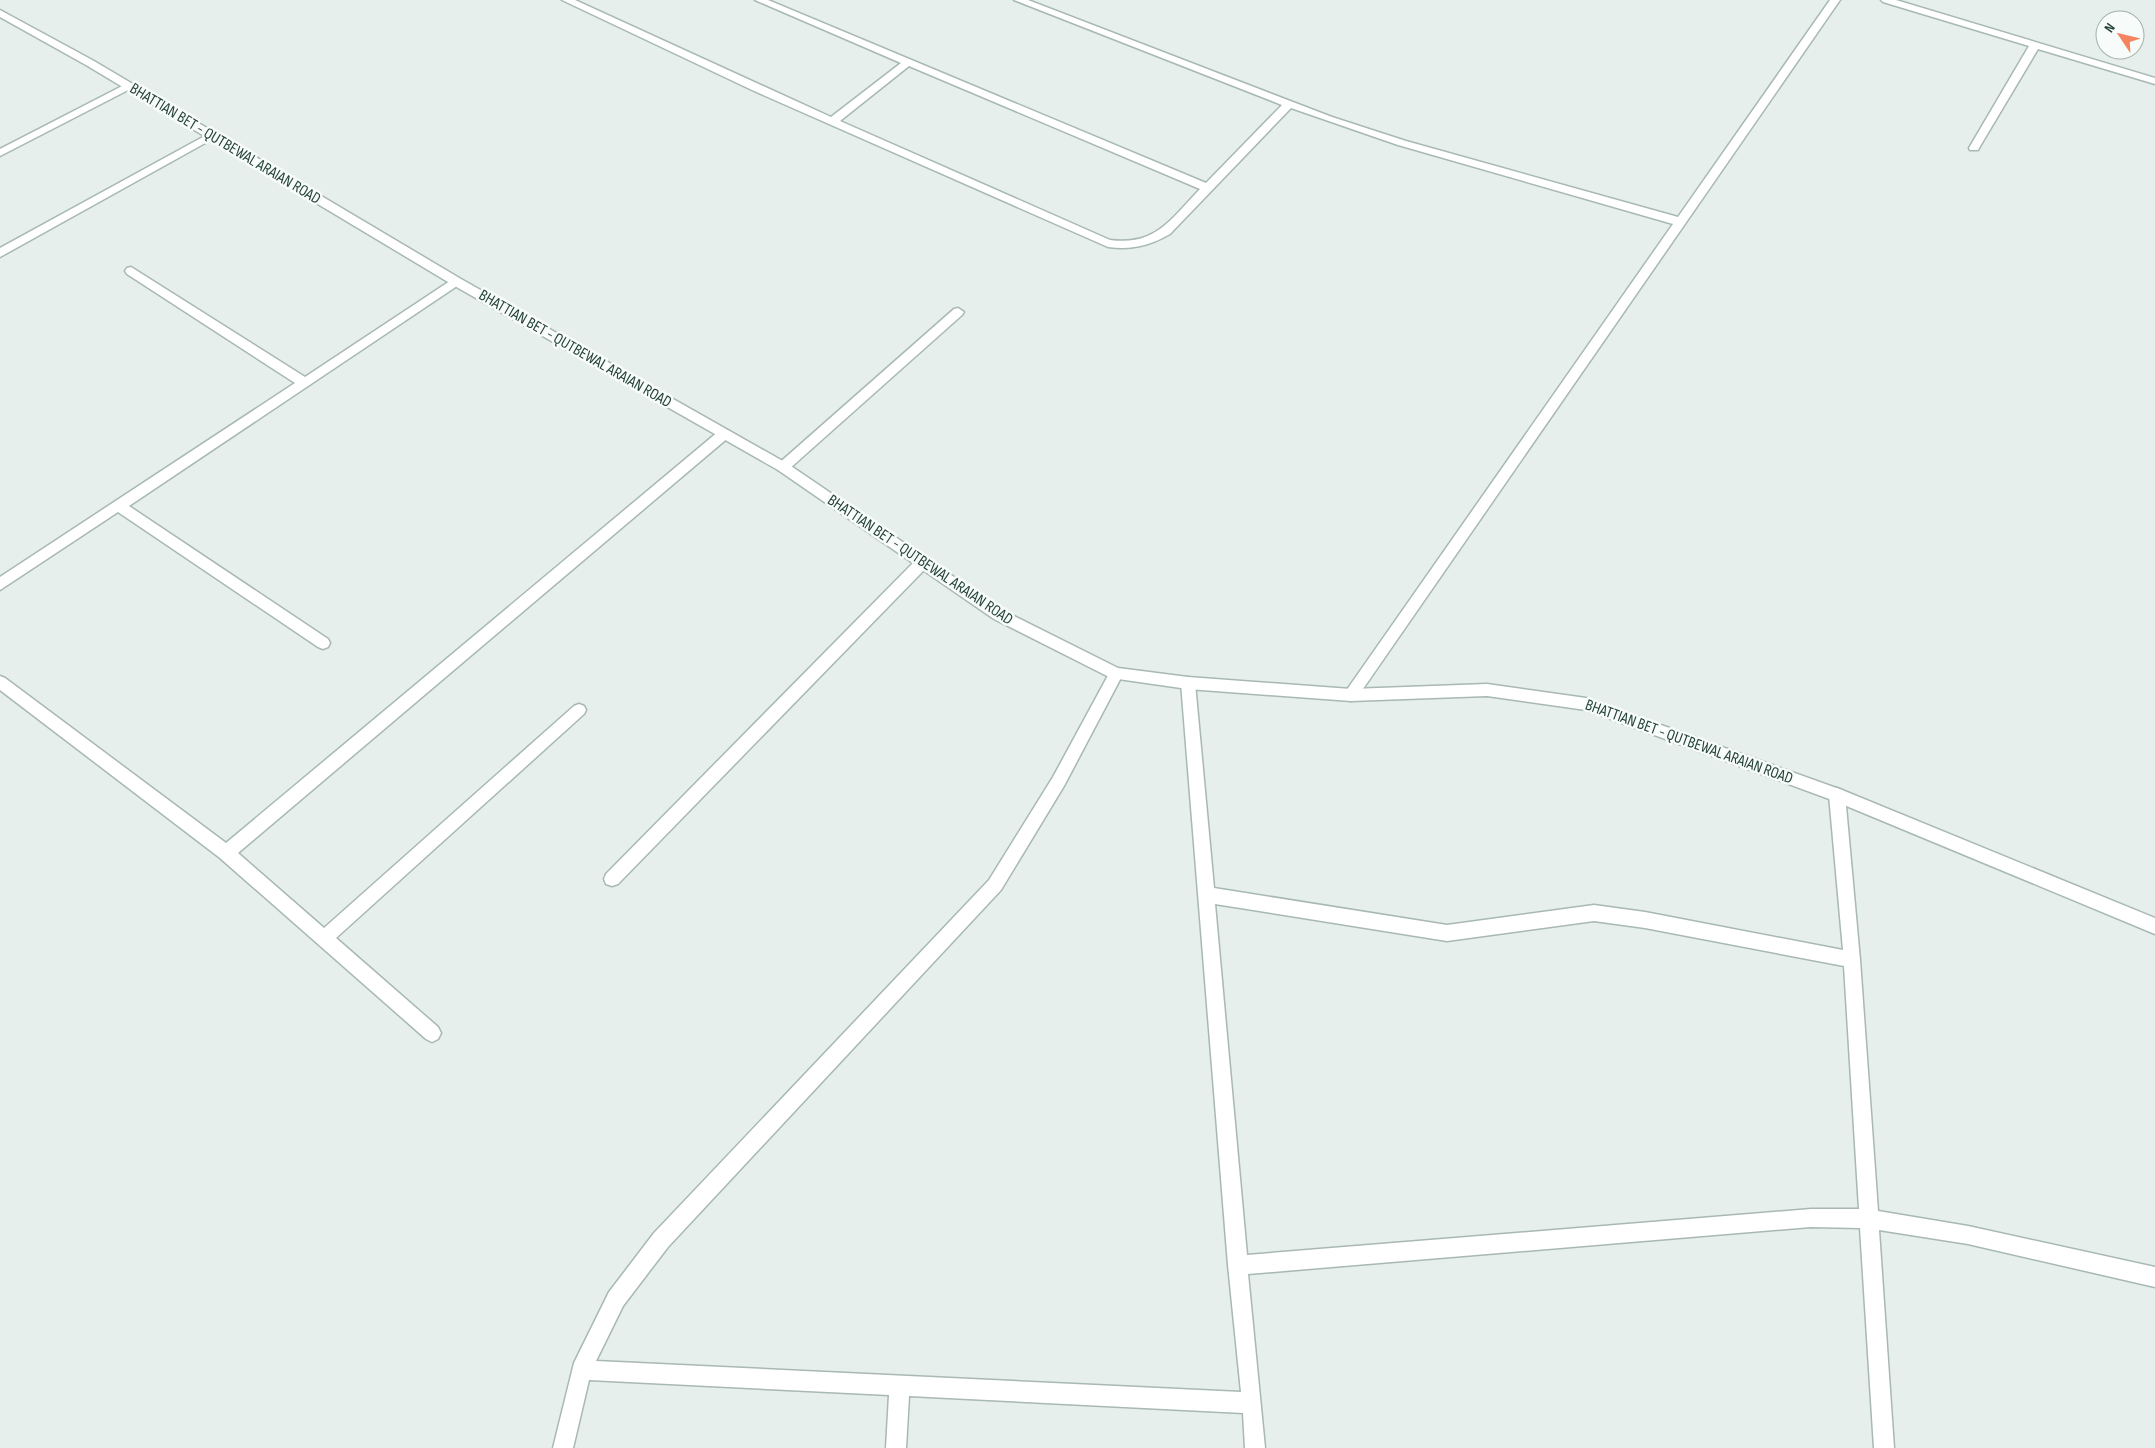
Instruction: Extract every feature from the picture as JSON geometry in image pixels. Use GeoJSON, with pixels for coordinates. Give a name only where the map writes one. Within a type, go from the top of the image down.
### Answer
{"type":"FeatureCollection","features":[{"type":"Feature","properties":{"kind":"street"},"geometry":{"type":"LineString","coordinates":[[567,0],[832,122],[1108,243],[1128,246],[1147,243],[1166,231],[1289,104]]}},
{"type":"Feature","properties":{"kind":"street"},"geometry":{"type":"LineString","coordinates":[[760,0],[1207,188]]}},
{"type":"Feature","properties":{"kind":"street"},"geometry":{"type":"LineString","coordinates":[[1019,0],[1289,104],[1402,143],[1680,222]]}},
{"type":"Feature","properties":{"kind":"street"},"geometry":{"type":"LineString","coordinates":[[1351,695],[1834,2],[1820,0]]}},
{"type":"Feature","properties":{"kind":"street"},"geometry":{"type":"LineString","coordinates":[[1886,0],[2155,81]]}},
{"type":"Feature","properties":{"kind":"street","name":"BHATTIAN BET - QUTBEWAL ARAIAN ROAD"},"geometry":{"type":"LineString","coordinates":[[0,13],[212,135],[457,282],[782,467],[999,616],[1116,674],[1188,683],[1351,695],[1487,690],[1586,704],[1837,795],[2155,926]]}},
{"type":"Feature","properties":{"kind":"street"},"geometry":{"type":"LineString","coordinates":[[1974,148],[2035,45]]}},
{"type":"Feature","properties":{"kind":"street"},"geometry":{"type":"LineString","coordinates":[[832,122],[908,62]]}},
{"type":"Feature","properties":{"kind":"street"},"geometry":{"type":"LineString","coordinates":[[0,153],[128,86]]}},
{"type":"Feature","properties":{"kind":"street"},"geometry":{"type":"LineString","coordinates":[[0,252],[212,135]]}},
{"type":"Feature","properties":{"kind":"street"},"geometry":{"type":"LineString","coordinates":[[131,271],[305,383]]}},
{"type":"Feature","properties":{"kind":"street"},"geometry":{"type":"LineString","coordinates":[[0,584],[457,282]]}},
{"type":"Feature","properties":{"kind":"street"},"geometry":{"type":"LineString","coordinates":[[782,467],[958,312]]}},
{"type":"Feature","properties":{"kind":"street"},"geometry":{"type":"LineString","coordinates":[[226,853],[724,434]]}},
{"type":"Feature","properties":{"kind":"street"},"geometry":{"type":"LineString","coordinates":[[119,506],[323,643]]}},
{"type":"Feature","properties":{"kind":"street"},"geometry":{"type":"LineString","coordinates":[[612,879],[922,563]]}},
{"type":"Feature","properties":{"kind":"street"},"geometry":{"type":"LineString","coordinates":[[563,1448],[580,1370],[616,1298],[661,1240],[995,885],[1024,842],[1066,770],[1116,674]]}},
{"type":"Feature","properties":{"kind":"street"},"geometry":{"type":"LineString","coordinates":[[0,682],[226,853],[432,1033]]}},
{"type":"Feature","properties":{"kind":"street"},"geometry":{"type":"LineString","coordinates":[[1188,683],[1255,1448]]}},
{"type":"Feature","properties":{"kind":"street"},"geometry":{"type":"LineString","coordinates":[[324,938],[579,710]]}},
{"type":"Feature","properties":{"kind":"street"},"geometry":{"type":"LineString","coordinates":[[1837,795],[1852,960],[1884,1448]]}},
{"type":"Feature","properties":{"kind":"street"},"geometry":{"type":"LineString","coordinates":[[1207,895],[1447,933],[1594,913],[1645,920],[1852,960]]}},
{"type":"Feature","properties":{"kind":"street"},"geometry":{"type":"LineString","coordinates":[[1238,1265],[1811,1218],[1868,1219],[1968,1235],[2155,1277]]}},
{"type":"Feature","properties":{"kind":"street"},"geometry":{"type":"LineString","coordinates":[[580,1370],[1252,1403]]}},
{"type":"Feature","properties":{"kind":"street"},"geometry":{"type":"LineString","coordinates":[[896,1448],[900,1386]]}}]}
